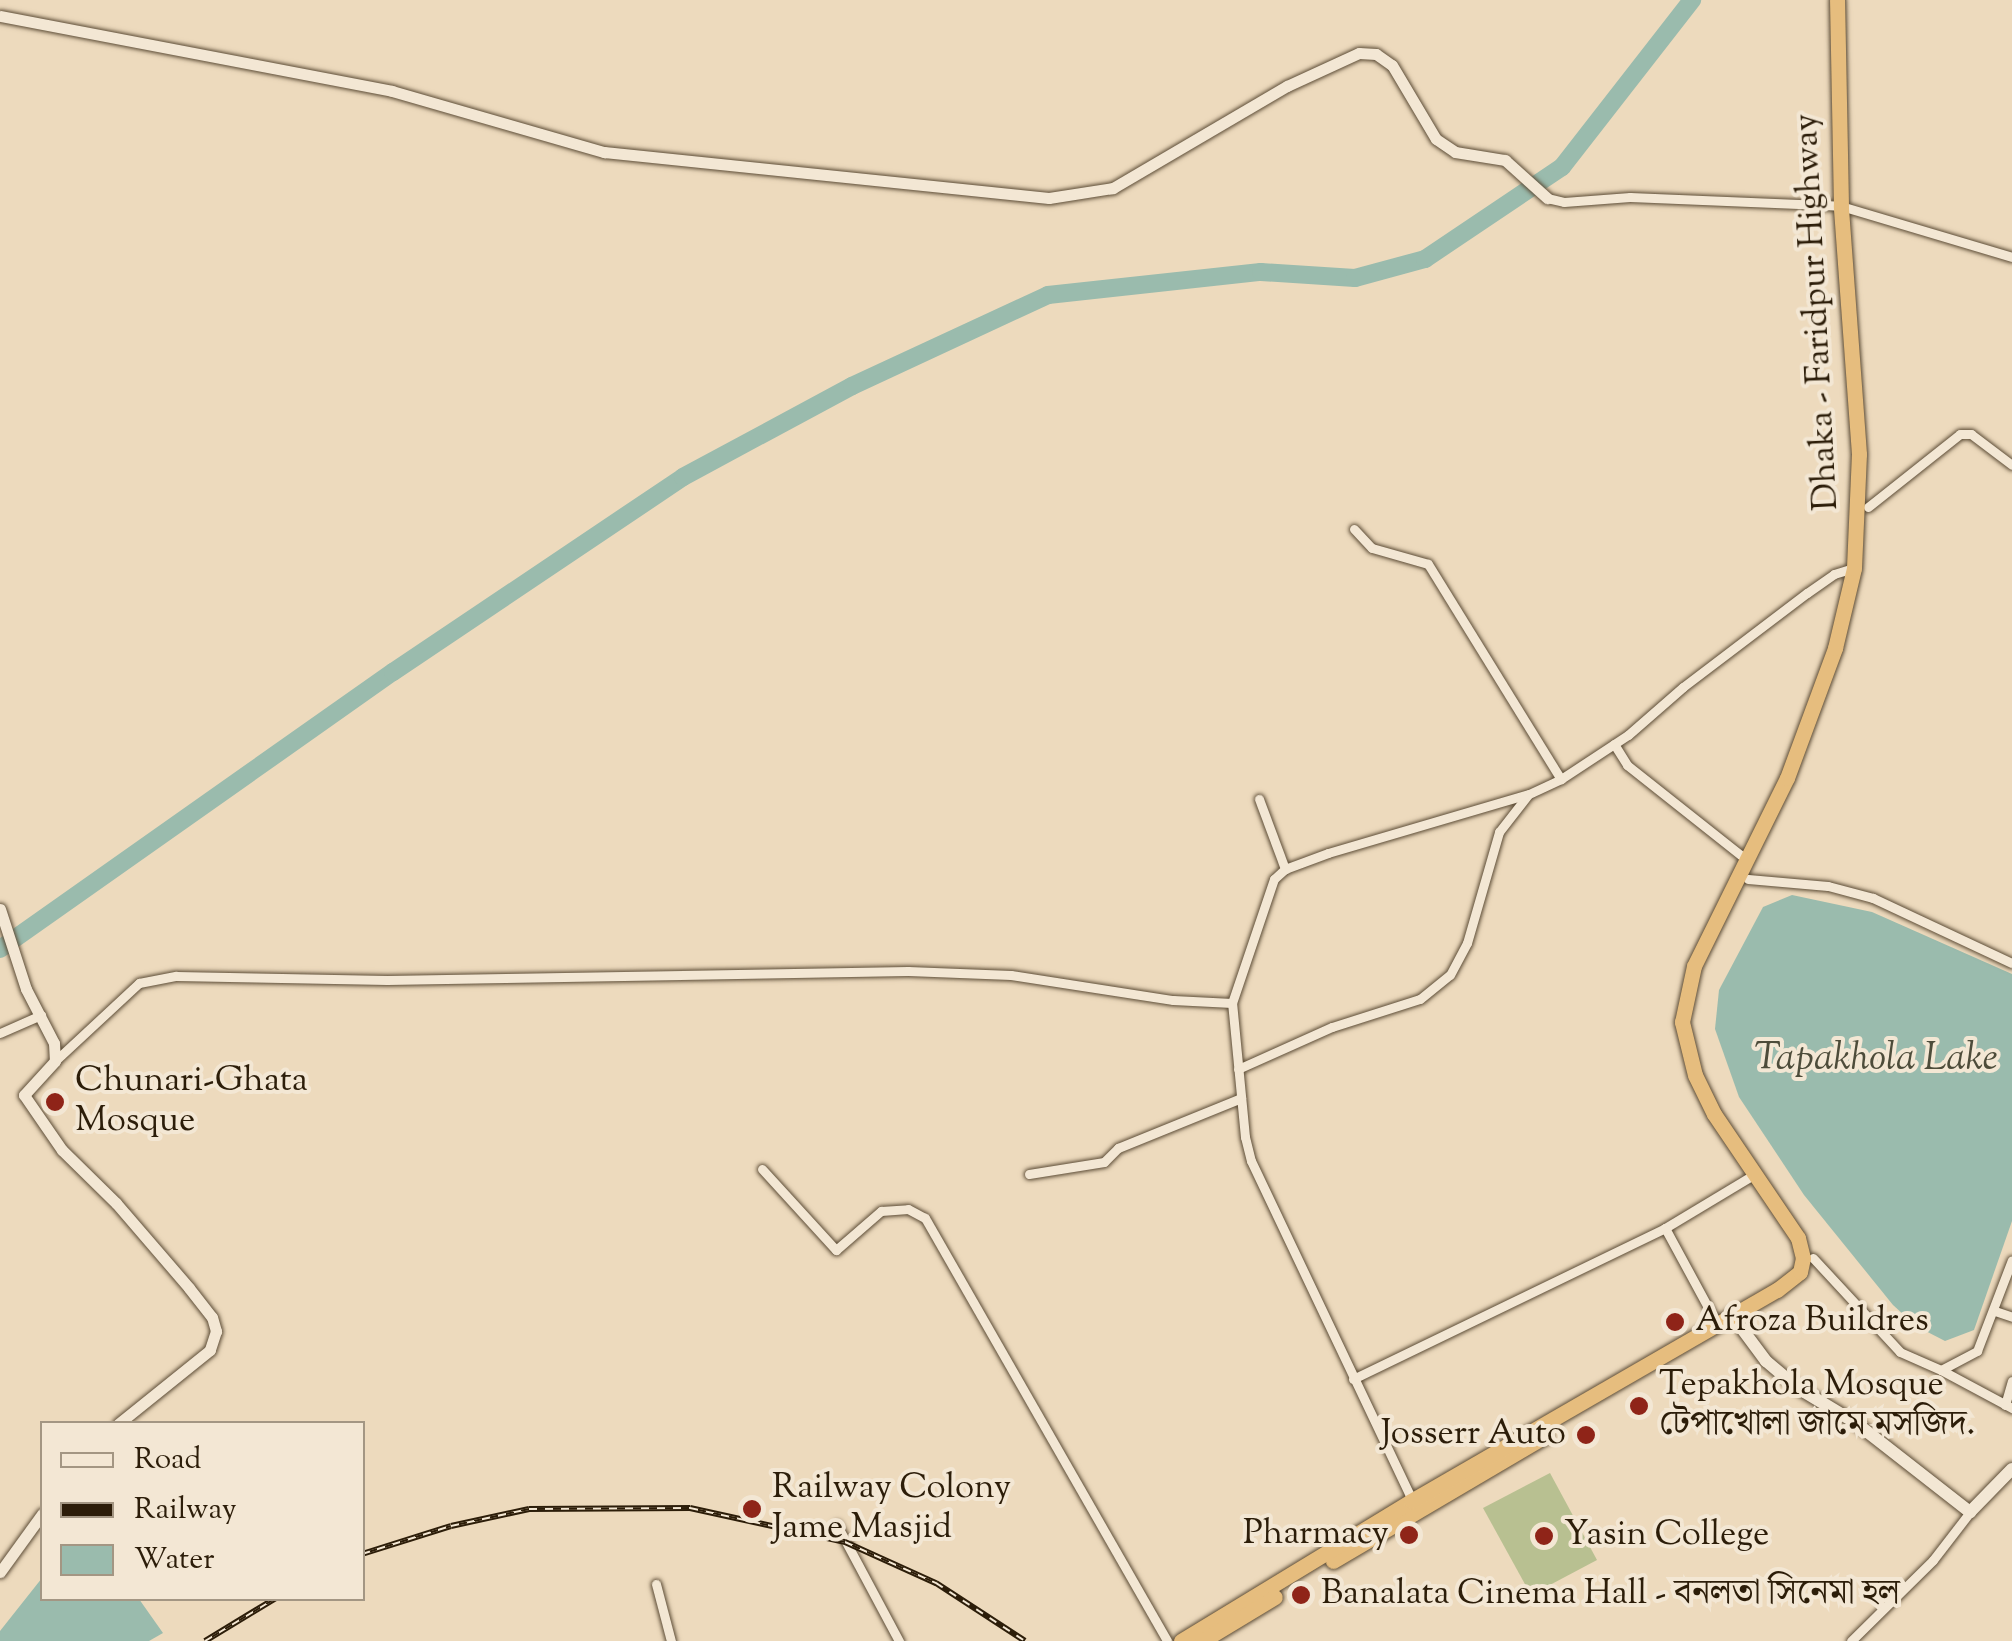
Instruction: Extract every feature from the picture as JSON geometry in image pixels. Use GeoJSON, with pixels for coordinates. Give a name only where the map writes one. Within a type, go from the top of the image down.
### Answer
{"type":"FeatureCollection","features":[{"type":"Feature","properties":{"kind":"highway","name":"Dhaka - Faridpur Highway"},"geometry":{"type":"LineString","coordinates":[[1202,1641],[1328,1559],[1605,1395],[1800,1272],[1798,1238],[1714,1114],[1682,1022],[1684,994],[1751,858],[1817,709],[1858,598],[1868,507],[1852,316],[1837,0]]}},
{"type":"Feature","properties":{"kind":"highway","name":"Dhaka - Faridpur Highway"},"geometry":{"type":"LineString","coordinates":[[1845,0],[1846,206]]}},
{"type":"Feature","properties":{"kind":"highway","name":"Dhaka - Faridpur Highway"},"geometry":{"type":"LineString","coordinates":[[1817,709],[1854,568],[1860,489],[1859,392]]}},
{"type":"Feature","properties":{"kind":"highway","name":"Dhaka - Faridpur Highway"},"geometry":{"type":"LineString","coordinates":[[1728,1319],[1807,1278],[1813,1258],[1794,1214],[1699,1074],[1690,1021],[1692,996],[1748,879],[1751,858]]}},
{"type":"Feature","properties":{"kind":"highway","name":"Dhaka - Faridpur Highway"},"geometry":{"type":"LineString","coordinates":[[1181,1641],[1328,1559]]}},
{"type":"Feature","properties":{"kind":"main road"},"geometry":{"type":"LineString","coordinates":[[1728,1319],[1766,1361],[1798,1388],[1856,1422],[1970,1512],[2012,1469]]}},
{"type":"Feature","properties":{"kind":"street"},"geometry":{"type":"LineString","coordinates":[[0,16],[392,91],[604,152],[1049,198],[1113,188],[1287,86],[1359,54],[1376,54],[1392,66],[1436,139],[1455,152],[1495,157],[1514,165],[1547,198],[1564,202],[1630,197],[1846,206],[2012,256]]}},
{"type":"Feature","properties":{"kind":"street"},"geometry":{"type":"LineString","coordinates":[[1868,507],[1960,434],[1971,434],[2012,465]]}},
{"type":"Feature","properties":{"kind":"street"},"geometry":{"type":"LineString","coordinates":[[1354,529],[1372,548],[1428,564],[1561,779]]}},
{"type":"Feature","properties":{"kind":"street"},"geometry":{"type":"LineString","coordinates":[[1415,1506],[1251,1161],[1232,1003],[1274,879],[1284,869],[1529,794],[1561,779],[1614,744],[1807,592],[1834,574],[1854,568]]}},
{"type":"Feature","properties":{"kind":"street"},"geometry":{"type":"LineString","coordinates":[[1614,744],[1627,764],[1751,858]]}},
{"type":"Feature","properties":{"kind":"street"},"geometry":{"type":"LineString","coordinates":[[1238,1069],[1332,1028],[1420,999],[1450,974],[1467,943],[1499,832],[1529,794]]}},
{"type":"Feature","properties":{"kind":"street"},"geometry":{"type":"LineString","coordinates":[[1259,799],[1284,869]]}},
{"type":"Feature","properties":{"kind":"street"},"geometry":{"type":"LineString","coordinates":[[1748,879],[1828,886],[1873,898],[2012,963]]}},
{"type":"Feature","properties":{"kind":"street"},"geometry":{"type":"LineString","coordinates":[[0,910],[26,989],[54,1043],[55,1061]]}},
{"type":"Feature","properties":{"kind":"street"},"geometry":{"type":"LineString","coordinates":[[122,1421],[210,1350],[216,1331],[212,1317],[116,1203],[62,1150],[24,1095],[139,983],[176,976],[386,980],[908,971],[1011,976],[1174,1000],[1232,1003]]}},
{"type":"Feature","properties":{"kind":"street"},"geometry":{"type":"LineString","coordinates":[[0,1033],[41,1015]]}},
{"type":"Feature","properties":{"kind":"street"},"geometry":{"type":"LineString","coordinates":[[1028,1174],[1104,1162],[1118,1148],[1241,1098]]}},
{"type":"Feature","properties":{"kind":"street"},"geometry":{"type":"LineString","coordinates":[[762,1169],[836,1250],[881,1211],[908,1209],[926,1218],[1167,1641]]}},
{"type":"Feature","properties":{"kind":"street"},"geometry":{"type":"LineString","coordinates":[[1353,1379],[1665,1228],[1755,1174]]}},
{"type":"Feature","properties":{"kind":"street"},"geometry":{"type":"LineString","coordinates":[[1665,1228],[1728,1319]]}},
{"type":"Feature","properties":{"kind":"street"},"geometry":{"type":"LineString","coordinates":[[1813,1258],[1900,1352],[2008,1407],[2012,1381]]}},
{"type":"Feature","properties":{"kind":"street"},"geometry":{"type":"LineString","coordinates":[[1940,1370],[1977,1352],[2012,1260]]}},
{"type":"Feature","properties":{"kind":"street"},"geometry":{"type":"LineString","coordinates":[[1995,1311],[2012,1317]]}},
{"type":"Feature","properties":{"kind":"street"},"geometry":{"type":"LineString","coordinates":[[1852,1641],[1933,1560],[1970,1512]]}},
{"type":"Feature","properties":{"kind":"street"},"geometry":{"type":"LineString","coordinates":[[0,1572],[40,1517]]}},
{"type":"Feature","properties":{"kind":"street"},"geometry":{"type":"LineString","coordinates":[[837,1525],[899,1641]]}},
{"type":"Feature","properties":{"kind":"street"},"geometry":{"type":"LineString","coordinates":[[656,1584],[671,1641]]}},
{"type":"Feature","properties":{"kind":"green space"},"geometry":{"type":"Polygon","coordinates":[[[1550,1473],[1597,1560],[1531,1595],[1483,1508],[1550,1473]]]}},
{"type":"Feature","properties":{"kind":"water","name":"Tapakhola Lake"},"geometry":{"type":"Polygon","coordinates":[[[1792,895],[1872,912],[2012,974],[2012,1221],[1974,1330],[1945,1341],[1916,1326],[1893,1305],[1804,1195],[1739,1097],[1715,1029],[1719,990],[1763,907],[1792,895]]]}},
{"type":"Feature","properties":{"kind":"water"},"geometry":{"type":"Polygon","coordinates":[[[40,1581],[40,1601],[140,1601],[163,1633],[149,1641],[0,1641],[0,1631],[40,1581]]]}},
{"type":"Feature","properties":{"kind":"waterway"},"geometry":{"type":"LineString","coordinates":[[0,949],[393,672],[683,477],[852,386],[1048,295],[1261,272],[1355,278],[1425,259],[1562,167],[1692,0]]}},
{"type":"Feature","properties":{"kind":"railway"},"geometry":{"type":"LineString","coordinates":[[365,1553],[451,1526],[529,1509],[690,1508],[845,1542],[936,1583],[1025,1641]]}},
{"type":"Feature","properties":{"kind":"railway"},"geometry":{"type":"LineString","coordinates":[[205,1641],[271,1601]]}},
{"type":"Feature","properties":{"kind":"place","name":"Chunari-Ghata Mosque"},"geometry":{"type":"Point","coordinates":[55,1102]}},
{"type":"Feature","properties":{"kind":"place","name":"Afroza Buildres"},"geometry":{"type":"Point","coordinates":[1675,1322]}},
{"type":"Feature","properties":{"kind":"place","name":"Tepakhola Mosque টেপাখোলা জামে মসজিদ."},"geometry":{"type":"Point","coordinates":[1639,1406]}},
{"type":"Feature","properties":{"kind":"place","name":"Josserr Auto"},"geometry":{"type":"Point","coordinates":[1586,1435]}},
{"type":"Feature","properties":{"kind":"place","name":"Railway Colony Jame Masjid"},"geometry":{"type":"Point","coordinates":[752,1509]}},
{"type":"Feature","properties":{"kind":"place","name":"Pharmacy"},"geometry":{"type":"Point","coordinates":[1409,1535]}},
{"type":"Feature","properties":{"kind":"place","name":"Yasin College"},"geometry":{"type":"Point","coordinates":[1544,1536]}},
{"type":"Feature","properties":{"kind":"place","name":"Banalata Cinema Hall - বনলতা সিনেমা হল"},"geometry":{"type":"Point","coordinates":[1301,1595]}}]}
